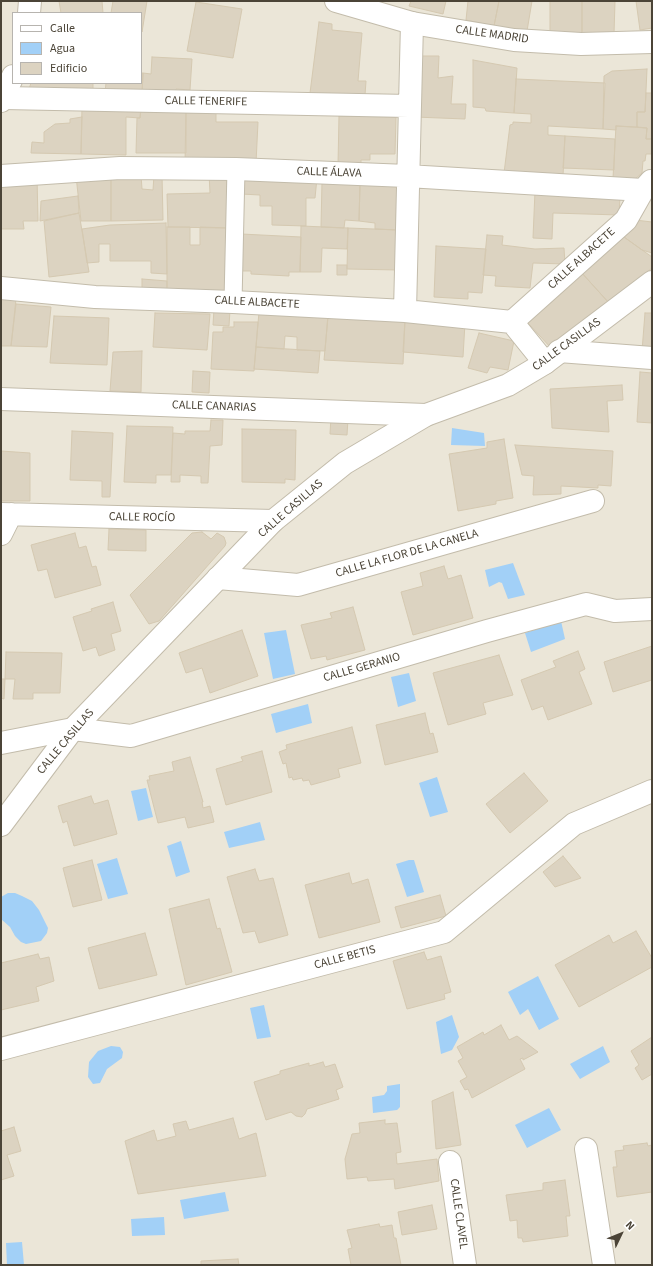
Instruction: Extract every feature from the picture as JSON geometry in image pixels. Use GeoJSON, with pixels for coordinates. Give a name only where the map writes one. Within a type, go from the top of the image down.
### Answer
{"type":"FeatureCollection","features":[{"type":"Feature","properties":{"kind":"street"},"geometry":{"type":"LineString","coordinates":[[29,12],[30,1]]}},
{"type":"Feature","properties":{"kind":"street","name":"CALLE MADRID"},"geometry":{"type":"LineString","coordinates":[[336,1],[412,23],[514,40],[581,44],[652,42]]}},
{"type":"Feature","properties":{"kind":"street"},"geometry":{"type":"LineString","coordinates":[[405,311],[407,176],[412,23]]}},
{"type":"Feature","properties":{"kind":"street"},"geometry":{"type":"LineString","coordinates":[[2,100],[12,78]]}},
{"type":"Feature","properties":{"kind":"street","name":"CALLE TENERIFE"},"geometry":{"type":"LineString","coordinates":[[2,100],[409,106]]}},
{"type":"Feature","properties":{"kind":"street","name":"CALLE ÁLAVA"},"geometry":{"type":"LineString","coordinates":[[1,176],[120,168],[236,169],[648,185]]}},
{"type":"Feature","properties":{"kind":"street"},"geometry":{"type":"LineString","coordinates":[[233,302],[236,169]]}},
{"type":"Feature","properties":{"kind":"street","name":"CALLE ALBACETE"},"geometry":{"type":"LineString","coordinates":[[1,288],[95,297],[233,302],[405,311],[512,322],[626,220],[648,185]]}},
{"type":"Feature","properties":{"kind":"street","name":"CALLE CASILLAS"},"geometry":{"type":"LineString","coordinates":[[1,825],[73,729],[273,521],[345,463],[426,416],[508,385],[552,357],[652,282]]}},
{"type":"Feature","properties":{"kind":"street"},"geometry":{"type":"LineString","coordinates":[[512,322],[552,357],[652,358]]}},
{"type":"Feature","properties":{"kind":"street","name":"CALLE CANARIAS"},"geometry":{"type":"LineString","coordinates":[[1,399],[426,416]]}},
{"type":"Feature","properties":{"kind":"street","name":"CALLE LA FLOR DE LA CANELA"},"geometry":{"type":"LineString","coordinates":[[218,578],[298,585],[593,502]]}},
{"type":"Feature","properties":{"kind":"street","name":"CALLE ROCÍO"},"geometry":{"type":"LineString","coordinates":[[1,534],[6,514],[273,521]]}},
{"type":"Feature","properties":{"kind":"street","name":"CALLE GERANIO"},"geometry":{"type":"LineString","coordinates":[[1,743],[73,729],[131,736],[487,631],[586,604],[615,611],[652,609]]}},
{"type":"Feature","properties":{"kind":"street","name":"CALLE BETIS"},"geometry":{"type":"LineString","coordinates":[[1,1049],[444,932],[574,824],[652,790]]}},
{"type":"Feature","properties":{"kind":"street"},"geometry":{"type":"LineString","coordinates":[[586,1149],[604,1265]]}},
{"type":"Feature","properties":{"kind":"street","name":"CALLE CLAVEL"},"geometry":{"type":"LineString","coordinates":[[450,1162],[465,1265]]}},
{"type":"Feature","properties":{"kind":"shaded area"},"geometry":{"type":"Polygon","coordinates":[[[1,1],[652,1],[652,1265],[1,1265],[1,1]]]}},
{"type":"Feature","properties":{"kind":"water"},"geometry":{"type":"Polygon","coordinates":[[[452,428],[484,433],[485,446],[451,445],[452,428]]]}},
{"type":"Feature","properties":{"kind":"water"},"geometry":{"type":"Polygon","coordinates":[[[513,563],[525,595],[508,599],[502,583],[499,582],[489,587],[485,570],[513,563]]]}},
{"type":"Feature","properties":{"kind":"water"},"geometry":{"type":"Polygon","coordinates":[[[561,621],[565,639],[531,652],[525,633],[561,621]]]}},
{"type":"Feature","properties":{"kind":"water"},"geometry":{"type":"Polygon","coordinates":[[[286,630],[295,674],[273,679],[264,633],[286,630]]]}},
{"type":"Feature","properties":{"kind":"water"},"geometry":{"type":"Polygon","coordinates":[[[409,673],[416,701],[398,707],[391,677],[409,673]]]}},
{"type":"Feature","properties":{"kind":"water"},"geometry":{"type":"Polygon","coordinates":[[[308,704],[312,723],[276,733],[271,714],[308,704]]]}},
{"type":"Feature","properties":{"kind":"water"},"geometry":{"type":"Polygon","coordinates":[[[437,777],[448,812],[430,817],[419,783],[437,777]]]}},
{"type":"Feature","properties":{"kind":"water"},"geometry":{"type":"Polygon","coordinates":[[[146,788],[153,817],[138,821],[131,791],[146,788]]]}},
{"type":"Feature","properties":{"kind":"water"},"geometry":{"type":"Polygon","coordinates":[[[260,822],[265,840],[229,848],[224,832],[260,822]]]}},
{"type":"Feature","properties":{"kind":"water"},"geometry":{"type":"Polygon","coordinates":[[[181,841],[190,872],[176,877],[167,846],[181,841]]]}},
{"type":"Feature","properties":{"kind":"water"},"geometry":{"type":"Polygon","coordinates":[[[117,858],[128,894],[108,899],[97,864],[117,858]]]}},
{"type":"Feature","properties":{"kind":"water"},"geometry":{"type":"Polygon","coordinates":[[[414,860],[424,892],[407,897],[396,864],[414,860]]]}},
{"type":"Feature","properties":{"kind":"water"},"geometry":{"type":"Polygon","coordinates":[[[8,893],[15,893],[32,901],[39,910],[48,928],[47,933],[41,941],[26,944],[21,942],[15,936],[10,927],[1,919],[1,897],[8,893]]]}},
{"type":"Feature","properties":{"kind":"water"},"geometry":{"type":"Polygon","coordinates":[[[538,976],[559,1019],[539,1030],[528,1009],[520,1015],[508,992],[538,976]]]}},
{"type":"Feature","properties":{"kind":"water"},"geometry":{"type":"Polygon","coordinates":[[[264,1005],[271,1037],[257,1039],[250,1008],[264,1005]]]}},
{"type":"Feature","properties":{"kind":"water"},"geometry":{"type":"Polygon","coordinates":[[[452,1015],[459,1037],[452,1050],[441,1054],[436,1022],[452,1015]]]}},
{"type":"Feature","properties":{"kind":"water"},"geometry":{"type":"Polygon","coordinates":[[[111,1046],[120,1047],[123,1052],[122,1058],[107,1069],[100,1083],[93,1084],[88,1077],[89,1062],[98,1051],[111,1046]]]}},
{"type":"Feature","properties":{"kind":"water"},"geometry":{"type":"Polygon","coordinates":[[[603,1046],[610,1062],[580,1079],[570,1064],[603,1046]]]}},
{"type":"Feature","properties":{"kind":"water"},"geometry":{"type":"Polygon","coordinates":[[[400,1084],[400,1107],[397,1110],[373,1113],[372,1097],[384,1095],[387,1091],[387,1086],[400,1084]]]}},
{"type":"Feature","properties":{"kind":"water"},"geometry":{"type":"Polygon","coordinates":[[[549,1108],[561,1130],[527,1148],[515,1125],[549,1108]]]}},
{"type":"Feature","properties":{"kind":"water"},"geometry":{"type":"Polygon","coordinates":[[[225,1192],[229,1211],[184,1219],[180,1200],[225,1192]]]}},
{"type":"Feature","properties":{"kind":"water"},"geometry":{"type":"Polygon","coordinates":[[[164,1217],[165,1235],[132,1236],[131,1219],[164,1217]]]}},
{"type":"Feature","properties":{"kind":"water"},"geometry":{"type":"Polygon","coordinates":[[[22,1242],[24,1265],[7,1265],[6,1243],[22,1242]]]}},
{"type":"Feature","properties":{"kind":"building"},"geometry":{"type":"Polygon","coordinates":[[[59,1],[102,1],[103,12],[61,12],[59,1]]]}},
{"type":"Feature","properties":{"kind":"building"},"geometry":{"type":"Polygon","coordinates":[[[113,1],[147,1],[142,32],[142,12],[111,12],[113,1]]]}},
{"type":"Feature","properties":{"kind":"building"},"geometry":{"type":"Polygon","coordinates":[[[411,1],[446,1],[443,14],[409,6],[411,1]]]}},
{"type":"Feature","properties":{"kind":"building"},"geometry":{"type":"Polygon","coordinates":[[[468,1],[499,1],[494,26],[466,20],[468,1]]]}},
{"type":"Feature","properties":{"kind":"building"},"geometry":{"type":"Polygon","coordinates":[[[499,1],[532,1],[527,31],[494,26],[499,1]]]}},
{"type":"Feature","properties":{"kind":"building"},"geometry":{"type":"Polygon","coordinates":[[[550,1],[582,1],[582,34],[550,33],[550,1]]]}},
{"type":"Feature","properties":{"kind":"building"},"geometry":{"type":"Polygon","coordinates":[[[582,1],[615,1],[614,34],[582,34],[582,1]]]}},
{"type":"Feature","properties":{"kind":"building"},"geometry":{"type":"Polygon","coordinates":[[[636,1],[652,1],[652,28],[640,30],[636,1]]]}},
{"type":"Feature","properties":{"kind":"building"},"geometry":{"type":"Polygon","coordinates":[[[196,2],[242,9],[233,58],[187,51],[196,2]]]}},
{"type":"Feature","properties":{"kind":"building"},"geometry":{"type":"Polygon","coordinates":[[[319,22],[332,24],[332,30],[362,33],[358,81],[366,81],[365,95],[351,96],[310,93],[319,22]]]}},
{"type":"Feature","properties":{"kind":"building"},"geometry":{"type":"Polygon","coordinates":[[[416,56],[439,56],[438,78],[453,76],[451,104],[466,104],[465,119],[415,117],[416,56]]]}},
{"type":"Feature","properties":{"kind":"building"},"geometry":{"type":"Polygon","coordinates":[[[152,57],[192,59],[190,90],[176,89],[176,95],[142,94],[143,73],[151,74],[152,57]]]}},
{"type":"Feature","properties":{"kind":"building"},"geometry":{"type":"Polygon","coordinates":[[[473,60],[517,68],[514,113],[486,111],[485,108],[473,107],[473,60]]]}},
{"type":"Feature","properties":{"kind":"building"},"geometry":{"type":"Polygon","coordinates":[[[647,69],[645,112],[637,112],[637,127],[616,126],[616,130],[603,129],[604,76],[612,71],[647,69]]]}},
{"type":"Feature","properties":{"kind":"building"},"geometry":{"type":"Polygon","coordinates":[[[143,73],[142,94],[105,92],[106,84],[142,84],[143,73]]]}},
{"type":"Feature","properties":{"kind":"building"},"geometry":{"type":"Polygon","coordinates":[[[516,79],[605,83],[603,129],[548,126],[548,135],[565,136],[563,176],[504,173],[510,125],[513,124],[513,122],[531,123],[531,114],[514,113],[516,79]]]}},
{"type":"Feature","properties":{"kind":"building"},"geometry":{"type":"Polygon","coordinates":[[[31,84],[93,84],[93,90],[29,89],[31,84]]]}},
{"type":"Feature","properties":{"kind":"building"},"geometry":{"type":"Polygon","coordinates":[[[646,93],[652,93],[652,139],[646,139],[647,128],[637,127],[637,112],[645,112],[646,93]]]}},
{"type":"Feature","properties":{"kind":"building"},"geometry":{"type":"Polygon","coordinates":[[[82,107],[141,108],[140,118],[126,117],[126,155],[81,154],[82,107]]]}},
{"type":"Feature","properties":{"kind":"building"},"geometry":{"type":"Polygon","coordinates":[[[141,108],[186,109],[186,153],[136,153],[137,118],[140,118],[141,108]]]}},
{"type":"Feature","properties":{"kind":"building"},"geometry":{"type":"Polygon","coordinates":[[[186,109],[216,109],[216,122],[258,122],[256,163],[185,163],[186,109]]]}},
{"type":"Feature","properties":{"kind":"building"},"geometry":{"type":"Polygon","coordinates":[[[339,116],[396,117],[395,154],[370,154],[370,160],[361,160],[361,166],[338,165],[339,116]]]}},
{"type":"Feature","properties":{"kind":"building"},"geometry":{"type":"Polygon","coordinates":[[[82,117],[81,154],[31,153],[32,142],[44,143],[44,132],[55,124],[70,123],[70,119],[82,117]]]}},
{"type":"Feature","properties":{"kind":"building"},"geometry":{"type":"Polygon","coordinates":[[[616,126],[647,128],[646,139],[652,139],[652,154],[646,154],[645,161],[643,161],[642,173],[635,179],[613,178],[616,126]]]}},
{"type":"Feature","properties":{"kind":"building"},"geometry":{"type":"Polygon","coordinates":[[[565,136],[615,139],[614,170],[563,168],[565,136]]]}},
{"type":"Feature","properties":{"kind":"building"},"geometry":{"type":"Polygon","coordinates":[[[227,172],[227,228],[168,227],[167,194],[210,193],[209,173],[227,172]]]}},
{"type":"Feature","properties":{"kind":"building"},"geometry":{"type":"Polygon","coordinates":[[[162,174],[163,220],[111,221],[111,176],[141,175],[142,189],[153,190],[154,175],[162,174]]]}},
{"type":"Feature","properties":{"kind":"building"},"geometry":{"type":"Polygon","coordinates":[[[37,176],[38,221],[23,221],[24,229],[1,229],[1,178],[37,176]]]}},
{"type":"Feature","properties":{"kind":"building"},"geometry":{"type":"Polygon","coordinates":[[[76,176],[111,176],[111,221],[81,221],[76,176]]]}},
{"type":"Feature","properties":{"kind":"building"},"geometry":{"type":"Polygon","coordinates":[[[241,176],[317,178],[315,198],[306,198],[306,226],[272,225],[272,206],[260,206],[260,195],[241,194],[241,176]]]}},
{"type":"Feature","properties":{"kind":"building"},"geometry":{"type":"Polygon","coordinates":[[[322,182],[360,184],[359,221],[345,220],[344,228],[321,227],[322,182]]]}},
{"type":"Feature","properties":{"kind":"building"},"geometry":{"type":"Polygon","coordinates":[[[360,184],[397,186],[396,230],[375,229],[375,223],[359,221],[360,184]]]}},
{"type":"Feature","properties":{"kind":"building"},"geometry":{"type":"Polygon","coordinates":[[[535,191],[620,197],[619,215],[553,213],[552,239],[533,238],[535,191]]]}},
{"type":"Feature","properties":{"kind":"building"},"geometry":{"type":"Polygon","coordinates":[[[78,196],[79,213],[40,221],[41,201],[78,196]]]}},
{"type":"Feature","properties":{"kind":"building"},"geometry":{"type":"Polygon","coordinates":[[[79,213],[89,272],[49,277],[44,221],[79,213]]]}},
{"type":"Feature","properties":{"kind":"building"},"geometry":{"type":"Polygon","coordinates":[[[635,220],[652,222],[652,253],[642,250],[624,237],[635,220]]]}},
{"type":"Feature","properties":{"kind":"building"},"geometry":{"type":"Polygon","coordinates":[[[166,223],[167,274],[151,273],[151,261],[110,261],[110,244],[99,244],[99,262],[87,263],[82,229],[110,225],[166,223]]]}},
{"type":"Feature","properties":{"kind":"building"},"geometry":{"type":"Polygon","coordinates":[[[301,226],[348,228],[347,249],[322,248],[321,272],[300,272],[301,226]]]}},
{"type":"Feature","properties":{"kind":"building"},"geometry":{"type":"Polygon","coordinates":[[[167,227],[190,227],[190,245],[200,245],[200,227],[230,228],[228,295],[167,293],[167,227]]]}},
{"type":"Feature","properties":{"kind":"building"},"geometry":{"type":"Polygon","coordinates":[[[348,228],[400,230],[399,270],[347,269],[348,228]]]}},
{"type":"Feature","properties":{"kind":"building"},"geometry":{"type":"Polygon","coordinates":[[[241,234],[301,237],[300,272],[289,272],[289,276],[251,274],[251,271],[241,271],[241,234]]]}},
{"type":"Feature","properties":{"kind":"building"},"geometry":{"type":"Polygon","coordinates":[[[487,235],[503,236],[502,245],[535,249],[564,248],[565,264],[533,263],[530,288],[495,286],[496,276],[483,275],[487,235]]]}},
{"type":"Feature","properties":{"kind":"building"},"geometry":{"type":"Polygon","coordinates":[[[624,237],[652,257],[652,268],[609,303],[581,272],[607,248],[624,237]]]}},
{"type":"Feature","properties":{"kind":"building"},"geometry":{"type":"Polygon","coordinates":[[[436,246],[486,249],[482,293],[468,292],[468,299],[434,297],[436,246]]]}},
{"type":"Feature","properties":{"kind":"building"},"geometry":{"type":"Polygon","coordinates":[[[337,265],[347,265],[347,275],[337,275],[337,265]]]}},
{"type":"Feature","properties":{"kind":"building"},"geometry":{"type":"Polygon","coordinates":[[[581,272],[609,303],[551,348],[528,323],[581,272]]]}},
{"type":"Feature","properties":{"kind":"building"},"geometry":{"type":"Polygon","coordinates":[[[142,279],[167,281],[167,293],[142,290],[142,279]]]}},
{"type":"Feature","properties":{"kind":"building"},"geometry":{"type":"Polygon","coordinates":[[[1,297],[16,299],[11,346],[1,346],[1,297]]]}},
{"type":"Feature","properties":{"kind":"building"},"geometry":{"type":"Polygon","coordinates":[[[16,304],[51,307],[47,347],[11,346],[16,304]]]}},
{"type":"Feature","properties":{"kind":"building"},"geometry":{"type":"Polygon","coordinates":[[[214,309],[230,310],[229,326],[213,325],[214,309]]]}},
{"type":"Feature","properties":{"kind":"building"},"geometry":{"type":"Polygon","coordinates":[[[259,312],[328,316],[325,351],[297,350],[297,337],[285,336],[284,349],[256,347],[259,312]]]}},
{"type":"Feature","properties":{"kind":"building"},"geometry":{"type":"Polygon","coordinates":[[[155,313],[210,314],[207,350],[153,347],[155,313]]]}},
{"type":"Feature","properties":{"kind":"building"},"geometry":{"type":"Polygon","coordinates":[[[645,313],[652,313],[652,351],[642,351],[645,313]]]}},
{"type":"Feature","properties":{"kind":"building"},"geometry":{"type":"Polygon","coordinates":[[[54,316],[109,318],[107,365],[50,363],[54,316]]]}},
{"type":"Feature","properties":{"kind":"building"},"geometry":{"type":"Polygon","coordinates":[[[328,316],[405,320],[403,364],[324,360],[328,316]]]}},
{"type":"Feature","properties":{"kind":"building"},"geometry":{"type":"Polygon","coordinates":[[[405,320],[465,323],[463,357],[403,352],[405,320]]]}},
{"type":"Feature","properties":{"kind":"building"},"geometry":{"type":"Polygon","coordinates":[[[234,322],[258,322],[254,371],[211,369],[213,332],[223,332],[223,327],[234,327],[234,322]]]}},
{"type":"Feature","properties":{"kind":"building"},"geometry":{"type":"Polygon","coordinates":[[[479,333],[514,341],[508,370],[490,367],[487,373],[468,368],[479,333]]]}},
{"type":"Feature","properties":{"kind":"building"},"geometry":{"type":"Polygon","coordinates":[[[256,347],[320,351],[318,373],[254,369],[256,347]]]}},
{"type":"Feature","properties":{"kind":"building"},"geometry":{"type":"Polygon","coordinates":[[[142,351],[141,392],[110,391],[113,352],[142,351]]]}},
{"type":"Feature","properties":{"kind":"building"},"geometry":{"type":"Polygon","coordinates":[[[193,371],[210,372],[209,393],[192,392],[193,371]]]}},
{"type":"Feature","properties":{"kind":"building"},"geometry":{"type":"Polygon","coordinates":[[[640,372],[652,373],[652,423],[637,422],[640,372]]]}},
{"type":"Feature","properties":{"kind":"building"},"geometry":{"type":"Polygon","coordinates":[[[622,385],[623,400],[607,401],[609,432],[552,428],[550,389],[622,385]]]}},
{"type":"Feature","properties":{"kind":"building"},"geometry":{"type":"Polygon","coordinates":[[[331,417],[348,419],[347,435],[330,434],[331,417]]]}},
{"type":"Feature","properties":{"kind":"building"},"geometry":{"type":"Polygon","coordinates":[[[211,420],[223,420],[222,445],[210,446],[208,483],[201,483],[201,476],[180,475],[180,482],[171,482],[173,433],[185,434],[185,431],[210,431],[211,420]]]}},
{"type":"Feature","properties":{"kind":"building"},"geometry":{"type":"Polygon","coordinates":[[[127,426],[173,427],[171,475],[156,475],[156,483],[124,482],[127,426]]]}},
{"type":"Feature","properties":{"kind":"building"},"geometry":{"type":"Polygon","coordinates":[[[242,429],[296,430],[295,480],[285,479],[285,483],[242,482],[242,429]]]}},
{"type":"Feature","properties":{"kind":"building"},"geometry":{"type":"Polygon","coordinates":[[[72,431],[113,433],[110,497],[102,497],[102,481],[70,480],[72,431]]]}},
{"type":"Feature","properties":{"kind":"building"},"geometry":{"type":"Polygon","coordinates":[[[504,439],[513,498],[496,501],[496,504],[458,511],[449,454],[487,448],[487,442],[504,439]]]}},
{"type":"Feature","properties":{"kind":"building"},"geometry":{"type":"Polygon","coordinates":[[[515,445],[613,451],[611,486],[598,485],[598,488],[561,486],[561,494],[533,495],[534,476],[522,475],[515,445]]]}},
{"type":"Feature","properties":{"kind":"building"},"geometry":{"type":"Polygon","coordinates":[[[1,451],[30,453],[30,501],[1,501],[1,451]]]}},
{"type":"Feature","properties":{"kind":"building"},"geometry":{"type":"Polygon","coordinates":[[[109,529],[146,530],[146,551],[108,550],[109,529]]]}},
{"type":"Feature","properties":{"kind":"building"},"geometry":{"type":"Polygon","coordinates":[[[202,532],[211,539],[217,533],[224,537],[226,543],[225,546],[159,621],[149,624],[130,595],[192,533],[202,532]]]}},
{"type":"Feature","properties":{"kind":"building"},"geometry":{"type":"Polygon","coordinates":[[[75,533],[79,548],[86,546],[92,567],[96,566],[101,585],[55,598],[47,569],[38,571],[31,545],[75,533]]]}},
{"type":"Feature","properties":{"kind":"building"},"geometry":{"type":"Polygon","coordinates":[[[444,566],[448,579],[461,575],[473,618],[413,635],[401,592],[423,586],[420,573],[444,566]]]}},
{"type":"Feature","properties":{"kind":"building"},"geometry":{"type":"Polygon","coordinates":[[[113,602],[121,631],[111,634],[115,650],[99,656],[96,647],[83,651],[73,617],[113,602]]]}},
{"type":"Feature","properties":{"kind":"building"},"geometry":{"type":"Polygon","coordinates":[[[353,607],[365,650],[327,660],[326,656],[311,659],[301,625],[332,618],[330,613],[353,607]]]}},
{"type":"Feature","properties":{"kind":"building"},"geometry":{"type":"Polygon","coordinates":[[[242,630],[258,676],[210,693],[202,668],[186,673],[179,653],[242,630]]]}},
{"type":"Feature","properties":{"kind":"building"},"geometry":{"type":"Polygon","coordinates":[[[652,646],[652,680],[613,692],[604,662],[652,646]]]}},
{"type":"Feature","properties":{"kind":"building"},"geometry":{"type":"Polygon","coordinates":[[[578,651],[585,669],[579,672],[592,704],[548,720],[543,706],[532,710],[521,680],[556,667],[553,661],[578,651]]]}},
{"type":"Feature","properties":{"kind":"building"},"geometry":{"type":"Polygon","coordinates":[[[6,652],[62,653],[60,693],[33,693],[33,699],[13,699],[15,679],[5,679],[6,652]]]}},
{"type":"Feature","properties":{"kind":"building"},"geometry":{"type":"Polygon","coordinates":[[[499,655],[513,695],[483,703],[486,714],[448,725],[433,673],[499,655]]]}},
{"type":"Feature","properties":{"kind":"building"},"geometry":{"type":"Polygon","coordinates":[[[1,679],[5,679],[4,699],[1,698],[1,679]]]}},
{"type":"Feature","properties":{"kind":"building"},"geometry":{"type":"Polygon","coordinates":[[[425,713],[430,734],[433,733],[438,752],[385,765],[376,725],[425,713]]]}},
{"type":"Feature","properties":{"kind":"building"},"geometry":{"type":"Polygon","coordinates":[[[352,727],[361,763],[338,769],[340,777],[311,785],[309,780],[303,781],[302,778],[293,780],[292,777],[289,778],[286,763],[283,764],[279,752],[287,749],[286,745],[352,727]]]}},
{"type":"Feature","properties":{"kind":"building"},"geometry":{"type":"Polygon","coordinates":[[[262,751],[272,792],[226,805],[216,769],[243,761],[241,757],[262,751]]]}},
{"type":"Feature","properties":{"kind":"building"},"geometry":{"type":"Polygon","coordinates":[[[190,757],[203,802],[203,808],[210,806],[214,822],[188,828],[185,817],[158,823],[147,780],[150,780],[149,776],[174,771],[172,762],[190,757]]]}},
{"type":"Feature","properties":{"kind":"building"},"geometry":{"type":"Polygon","coordinates":[[[524,773],[548,801],[510,833],[486,804],[524,773]]]}},
{"type":"Feature","properties":{"kind":"building"},"geometry":{"type":"Polygon","coordinates":[[[91,796],[94,804],[108,800],[117,834],[74,846],[67,821],[63,823],[58,806],[91,796]]]}},
{"type":"Feature","properties":{"kind":"building"},"geometry":{"type":"Polygon","coordinates":[[[563,856],[581,878],[555,887],[543,872],[563,856]]]}},
{"type":"Feature","properties":{"kind":"building"},"geometry":{"type":"Polygon","coordinates":[[[92,860],[102,900],[73,907],[63,868],[92,860]]]}},
{"type":"Feature","properties":{"kind":"building"},"geometry":{"type":"Polygon","coordinates":[[[255,869],[259,881],[273,878],[288,935],[259,943],[255,931],[243,933],[227,877],[255,869]]]}},
{"type":"Feature","properties":{"kind":"building"},"geometry":{"type":"Polygon","coordinates":[[[349,873],[352,884],[368,879],[380,922],[319,938],[305,885],[349,873]]]}},
{"type":"Feature","properties":{"kind":"building"},"geometry":{"type":"Polygon","coordinates":[[[440,895],[446,916],[401,928],[395,907],[440,895]]]}},
{"type":"Feature","properties":{"kind":"building"},"geometry":{"type":"Polygon","coordinates":[[[209,899],[217,929],[220,928],[232,972],[186,985],[169,909],[209,899]]]}},
{"type":"Feature","properties":{"kind":"building"},"geometry":{"type":"Polygon","coordinates":[[[636,931],[652,958],[652,967],[579,1007],[555,965],[609,935],[613,943],[636,931]]]}},
{"type":"Feature","properties":{"kind":"building"},"geometry":{"type":"Polygon","coordinates":[[[145,933],[157,975],[99,989],[88,948],[145,933]]]}},
{"type":"Feature","properties":{"kind":"building"},"geometry":{"type":"Polygon","coordinates":[[[424,952],[427,960],[441,956],[451,992],[444,994],[445,999],[407,1009],[393,961],[424,952]]]}},
{"type":"Feature","properties":{"kind":"building"},"geometry":{"type":"Polygon","coordinates":[[[38,954],[40,959],[49,957],[54,981],[36,987],[39,1001],[1,1010],[1,963],[38,954]]]}},
{"type":"Feature","properties":{"kind":"building"},"geometry":{"type":"Polygon","coordinates":[[[501,1025],[509,1040],[517,1036],[538,1052],[523,1060],[523,1058],[520,1059],[525,1069],[472,1098],[468,1089],[465,1090],[460,1081],[467,1077],[458,1061],[463,1058],[457,1047],[483,1032],[484,1035],[501,1025]]]}},
{"type":"Feature","properties":{"kind":"building"},"geometry":{"type":"Polygon","coordinates":[[[652,1037],[652,1074],[642,1080],[635,1068],[639,1065],[631,1051],[652,1037]]]}},
{"type":"Feature","properties":{"kind":"building"},"geometry":{"type":"Polygon","coordinates":[[[323,1062],[325,1067],[335,1064],[343,1087],[336,1090],[339,1099],[307,1109],[302,1117],[296,1116],[291,1112],[266,1120],[254,1082],[280,1074],[280,1071],[309,1063],[309,1066],[323,1062]]]}},
{"type":"Feature","properties":{"kind":"building"},"geometry":{"type":"Polygon","coordinates":[[[453,1092],[461,1145],[436,1149],[432,1101],[453,1092]]]}},
{"type":"Feature","properties":{"kind":"building"},"geometry":{"type":"Polygon","coordinates":[[[233,1118],[239,1139],[256,1133],[266,1176],[138,1194],[125,1141],[154,1130],[157,1141],[176,1136],[173,1124],[186,1121],[189,1130],[233,1118]]]}},
{"type":"Feature","properties":{"kind":"building"},"geometry":{"type":"Polygon","coordinates":[[[385,1120],[385,1124],[397,1123],[401,1152],[396,1153],[397,1164],[437,1159],[439,1181],[395,1189],[394,1179],[368,1181],[367,1177],[347,1179],[345,1159],[352,1134],[360,1133],[359,1123],[385,1120]]]}},
{"type":"Feature","properties":{"kind":"building"},"geometry":{"type":"Polygon","coordinates":[[[14,1127],[21,1151],[7,1155],[14,1176],[1,1180],[1,1131],[14,1127]]]}},
{"type":"Feature","properties":{"kind":"building"},"geometry":{"type":"Polygon","coordinates":[[[647,1143],[648,1146],[652,1145],[652,1192],[617,1197],[613,1167],[617,1167],[615,1151],[624,1150],[623,1146],[647,1143]]]}},
{"type":"Feature","properties":{"kind":"building"},"geometry":{"type":"Polygon","coordinates":[[[565,1180],[570,1216],[566,1216],[568,1236],[523,1242],[522,1238],[518,1238],[517,1220],[510,1221],[506,1195],[543,1190],[543,1183],[565,1180]]]}},
{"type":"Feature","properties":{"kind":"building"},"geometry":{"type":"Polygon","coordinates":[[[432,1205],[437,1229],[402,1235],[398,1212],[432,1205]]]}},
{"type":"Feature","properties":{"kind":"building"},"geometry":{"type":"Polygon","coordinates":[[[379,1224],[380,1227],[392,1225],[401,1265],[351,1265],[348,1249],[352,1248],[347,1230],[379,1224]]]}},
{"type":"Feature","properties":{"kind":"building"},"geometry":{"type":"Polygon","coordinates":[[[238,1259],[239,1265],[201,1265],[201,1261],[238,1259]]]}}]}
